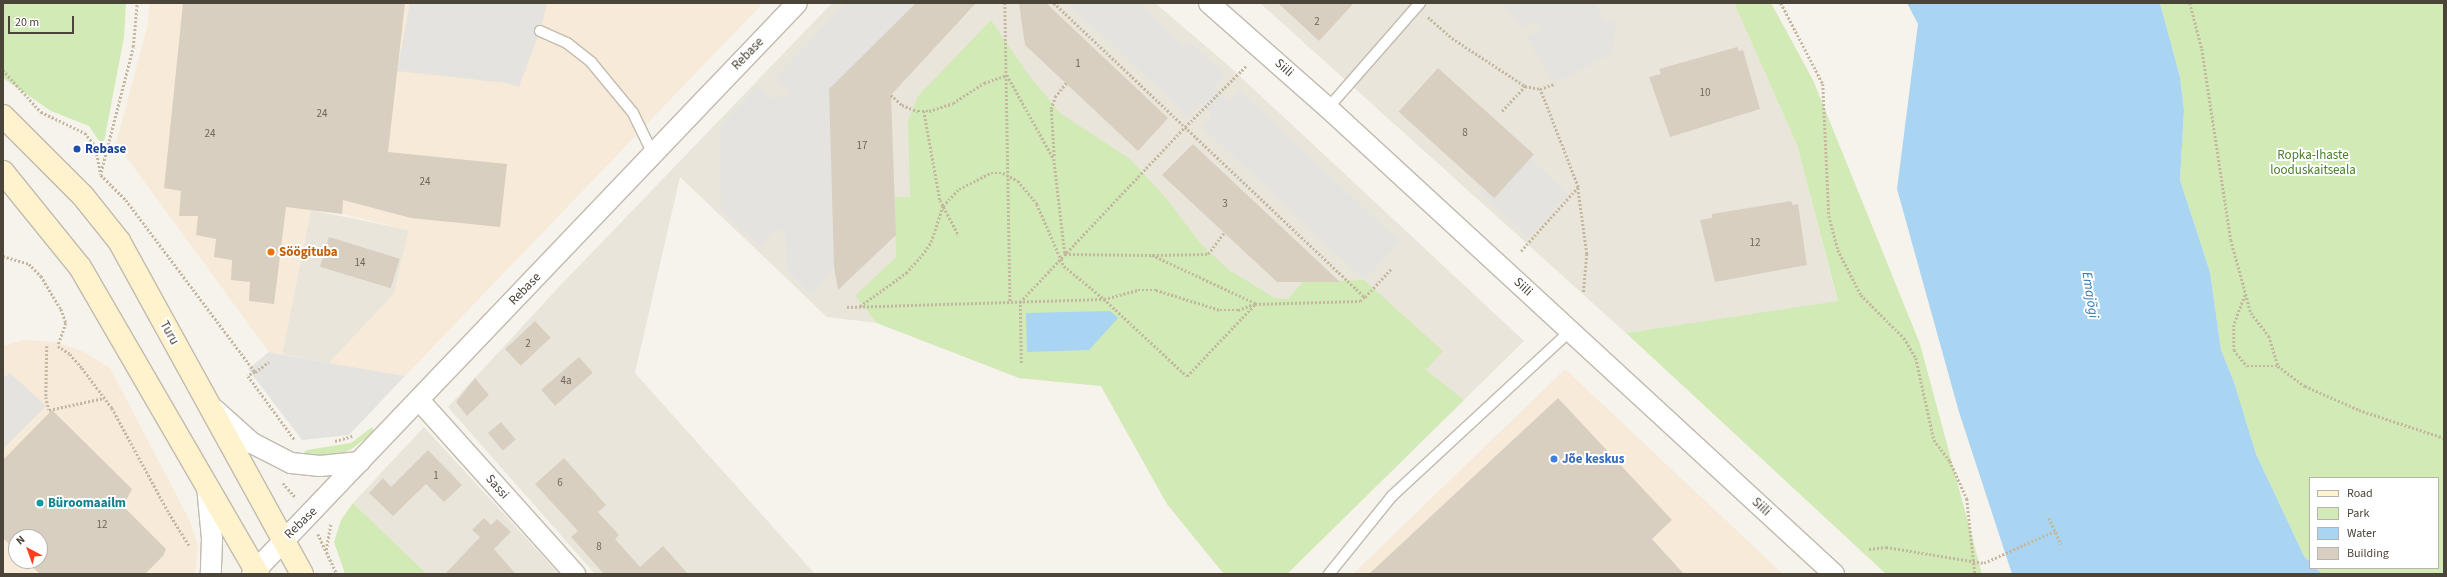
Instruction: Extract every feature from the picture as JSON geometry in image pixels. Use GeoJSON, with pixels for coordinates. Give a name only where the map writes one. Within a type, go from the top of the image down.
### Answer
{"type":"FeatureCollection","features":[{"type":"Feature","properties":{"kind":"main road","name":"Turu"},"geometry":{"type":"LineString","coordinates":[[3,116],[83,196],[119,242],[302,574]]}},
{"type":"Feature","properties":{"kind":"main road"},"geometry":{"type":"LineString","coordinates":[[3,172],[80,267],[207,486],[255,573]]}},
{"type":"Feature","properties":{"kind":"street","name":"Rebase"},"geometry":{"type":"LineString","coordinates":[[255,573],[284,539],[360,462],[797,3]]}},
{"type":"Feature","properties":{"kind":"street","name":"Siili"},"geometry":{"type":"LineString","coordinates":[[1209,3],[1328,108],[1834,574]]}},
{"type":"Feature","properties":{"kind":"street","name":"Sassi"},"geometry":{"type":"LineString","coordinates":[[419,400],[575,574]]}},
{"type":"Feature","properties":{"kind":"street"},"geometry":{"type":"LineString","coordinates":[[208,405],[252,443],[291,463],[320,466],[360,462]]}},
{"type":"Feature","properties":{"kind":"street"},"geometry":{"type":"LineString","coordinates":[[207,486],[212,539],[211,574]]}},
{"type":"Feature","properties":{"kind":"lane"},"geometry":{"type":"LineString","coordinates":[[1328,108],[1419,5]]}},
{"type":"Feature","properties":{"kind":"lane"},"geometry":{"type":"LineString","coordinates":[[540,31],[567,43],[591,62],[633,113],[653,154]]}},
{"type":"Feature","properties":{"kind":"lane"},"geometry":{"type":"LineString","coordinates":[[1329,574],[1392,496],[1570,331]]}},
{"type":"Feature","properties":{"kind":"path"},"geometry":{"type":"LineString","coordinates":[[101,175],[133,47],[137,3]]}},
{"type":"Feature","properties":{"kind":"path"},"geometry":{"type":"LineString","coordinates":[[1005,3],[1010,175],[1010,302]]}},
{"type":"Feature","properties":{"kind":"path"},"geometry":{"type":"LineString","coordinates":[[1054,3],[1364,297]]}},
{"type":"Feature","properties":{"kind":"path"},"geometry":{"type":"LineString","coordinates":[[1781,3],[1823,84],[1828,152],[1829,216],[1838,250],[1862,295],[1904,338],[1916,358],[1934,440],[1950,461],[1967,499],[1975,561],[1975,574]]}},
{"type":"Feature","properties":{"kind":"path"},"geometry":{"type":"LineString","coordinates":[[2190,3],[2202,48],[2231,240],[2251,313],[2269,336],[2278,366]]}},
{"type":"Feature","properties":{"kind":"path"},"geometry":{"type":"LineString","coordinates":[[1419,5],[1452,38],[1525,86],[1540,89],[1554,84]]}},
{"type":"Feature","properties":{"kind":"path"},"geometry":{"type":"LineString","coordinates":[[1021,363],[1020,302],[1185,127],[1246,66]]}},
{"type":"Feature","properties":{"kind":"path"},"geometry":{"type":"LineString","coordinates":[[3,70],[41,112],[85,134],[93,143],[97,154],[101,175],[126,200],[255,372],[269,362]]}},
{"type":"Feature","properties":{"kind":"path"},"geometry":{"type":"LineString","coordinates":[[891,95],[902,105],[924,111],[953,103],[984,83],[1007,75]]}},
{"type":"Feature","properties":{"kind":"path"},"geometry":{"type":"LineString","coordinates":[[1007,75],[1054,159]]}},
{"type":"Feature","properties":{"kind":"path"},"geometry":{"type":"LineString","coordinates":[[1065,254],[1054,159],[1051,109],[1055,97],[1066,83]]}},
{"type":"Feature","properties":{"kind":"path"},"geometry":{"type":"LineString","coordinates":[[1502,111],[1525,86]]}},
{"type":"Feature","properties":{"kind":"path"},"geometry":{"type":"LineString","coordinates":[[1540,89],[1578,187],[1587,254],[1584,292]]}},
{"type":"Feature","properties":{"kind":"path"},"geometry":{"type":"LineString","coordinates":[[924,111],[932,167],[943,206],[959,234]]}},
{"type":"Feature","properties":{"kind":"path"},"geometry":{"type":"LineString","coordinates":[[859,307],[906,273],[922,255],[931,242],[943,206],[959,189],[974,180],[991,173],[1010,175],[1018,181],[1037,204],[1061,259],[1077,278],[1104,299],[1187,376],[1255,304]]}},
{"type":"Feature","properties":{"kind":"path"},"geometry":{"type":"LineString","coordinates":[[1521,250],[1578,187]]}},
{"type":"Feature","properties":{"kind":"path"},"geometry":{"type":"LineString","coordinates":[[1065,254],[1208,254],[1224,233]]}},
{"type":"Feature","properties":{"kind":"path"},"geometry":{"type":"LineString","coordinates":[[1152,255],[1255,304]]}},
{"type":"Feature","properties":{"kind":"path"},"geometry":{"type":"LineString","coordinates":[[3,256],[29,264],[41,276],[61,309],[66,323],[58,346],[70,354],[104,398],[169,513],[195,553]]}},
{"type":"Feature","properties":{"kind":"path"},"geometry":{"type":"LineString","coordinates":[[847,307],[1104,299],[1138,290],[1156,290],[1220,310],[1238,310],[1255,304],[1360,301],[1391,268]]}},
{"type":"Feature","properties":{"kind":"path"},"geometry":{"type":"LineString","coordinates":[[2245,295],[2234,324],[2234,350],[2248,366],[2278,366],[2305,386],[2352,407],[2444,438]]}},
{"type":"Feature","properties":{"kind":"path"},"geometry":{"type":"LineString","coordinates":[[47,346],[46,397],[49,410],[104,398]]}},
{"type":"Feature","properties":{"kind":"path"},"geometry":{"type":"LineString","coordinates":[[2049,518],[2061,544]]}},
{"type":"Feature","properties":{"kind":"path"},"geometry":{"type":"LineString","coordinates":[[1869,549],[1886,547],[1957,560],[1991,562],[2055,531]]}},
{"type":"Feature","properties":{"kind":"shaded area"},"geometry":{"type":"Polygon","coordinates":[[[149,3],[763,3],[405,376],[329,363],[394,294],[409,230],[342,214],[311,210],[282,354],[269,352],[116,143],[148,24],[149,3]]]}},
{"type":"Feature","properties":{"kind":"shaded area"},"geometry":{"type":"Polygon","coordinates":[[[410,3],[547,3],[540,31],[519,87],[507,83],[397,71],[410,3]]]}},
{"type":"Feature","properties":{"kind":"shaded area"},"geometry":{"type":"Polygon","coordinates":[[[832,3],[1155,3],[1230,67],[1524,341],[1287,574],[1224,574],[1167,504],[1101,386],[1019,378],[877,323],[827,317],[680,177],[635,373],[815,574],[595,574],[448,407],[556,290],[832,3]]]}},
{"type":"Feature","properties":{"kind":"shaded area"},"geometry":{"type":"Polygon","coordinates":[[[846,3],[916,3],[829,89],[834,267],[813,296],[787,270],[785,230],[774,231],[760,246],[721,211],[720,126],[759,85],[771,98],[788,96],[788,90],[775,78],[846,3]]]}},
{"type":"Feature","properties":{"kind":"shaded area"},"geometry":{"type":"Polygon","coordinates":[[[1068,3],[1139,3],[1184,46],[1190,42],[1225,75],[1214,86],[1230,101],[1240,91],[1400,242],[1364,280],[1202,127],[1212,115],[1200,104],[1189,117],[1068,3]]]}},
{"type":"Feature","properties":{"kind":"shaded area"},"geometry":{"type":"Polygon","coordinates":[[[1260,3],[1734,3],[1797,145],[1838,302],[1626,333],[1260,3]]]}},
{"type":"Feature","properties":{"kind":"shaded area"},"geometry":{"type":"Polygon","coordinates":[[[1503,3],[1595,3],[1605,21],[1617,22],[1612,53],[1554,84],[1526,37],[1540,29],[1536,21],[1522,29],[1503,3]]]}},
{"type":"Feature","properties":{"kind":"shaded area"},"geometry":{"type":"Polygon","coordinates":[[[1530,158],[1568,194],[1528,238],[1479,192],[1482,189],[1493,198],[1530,158]]]}},
{"type":"Feature","properties":{"kind":"shaded area"},"geometry":{"type":"Polygon","coordinates":[[[311,210],[409,230],[394,294],[329,363],[282,354],[311,210]]]}},
{"type":"Feature","properties":{"kind":"shaded area"},"geometry":{"type":"Polygon","coordinates":[[[24,340],[56,342],[82,351],[110,368],[190,521],[198,546],[195,574],[3,574],[3,346],[24,340]]]}},
{"type":"Feature","properties":{"kind":"shaded area"},"geometry":{"type":"Polygon","coordinates":[[[269,352],[405,376],[349,435],[302,440],[248,369],[269,352]]]}},
{"type":"Feature","properties":{"kind":"shaded area","name":"Jõe keskus"},"geometry":{"type":"Polygon","coordinates":[[[1565,369],[1783,574],[1353,574],[1565,369]]]}},
{"type":"Feature","properties":{"kind":"shaded area"},"geometry":{"type":"Polygon","coordinates":[[[10,373],[46,406],[3,449],[3,378],[10,373]]]}},
{"type":"Feature","properties":{"kind":"shaded area"},"geometry":{"type":"Polygon","coordinates":[[[424,427],[559,574],[427,574],[353,503],[424,427]]]}},
{"type":"Feature","properties":{"kind":"green space"},"geometry":{"type":"Polygon","coordinates":[[[3,3],[126,3],[124,37],[103,147],[89,126],[51,111],[3,78],[3,3]]]}},
{"type":"Feature","properties":{"kind":"green space"},"geometry":{"type":"Polygon","coordinates":[[[1734,3],[1771,3],[1813,80],[1920,344],[1982,574],[1886,574],[1626,333],[1838,301],[1797,145],[1734,3]]]}},
{"type":"Feature","properties":{"kind":"green space","name":"Ropka-Ihaste looduskaitseala"},"geometry":{"type":"Polygon","coordinates":[[[2160,3],[2444,3],[2444,574],[2322,574],[2317,569],[2439,569],[2439,477],[2309,477],[2309,561],[2304,556],[2256,454],[2234,382],[2221,350],[2210,272],[2180,180],[2184,110],[2180,77],[2160,3]]]}},
{"type":"Feature","properties":{"kind":"green space"},"geometry":{"type":"Polygon","coordinates":[[[991,20],[1028,74],[1060,113],[1130,159],[1166,198],[1201,244],[1229,270],[1275,298],[1288,299],[1303,282],[1364,280],[1443,351],[1426,370],[1464,400],[1287,574],[1224,574],[1167,504],[1101,386],[1019,378],[877,323],[855,296],[896,257],[895,197],[910,197],[908,121],[918,96],[991,20]]]}},
{"type":"Feature","properties":{"kind":"green space"},"geometry":{"type":"Polygon","coordinates":[[[372,427],[374,432],[350,450],[338,455],[313,458],[301,455],[307,450],[351,443],[372,427]]]}},
{"type":"Feature","properties":{"kind":"green space"},"geometry":{"type":"Polygon","coordinates":[[[353,503],[426,573],[345,574],[334,542],[341,520],[353,503]]]}},
{"type":"Feature","properties":{"kind":"water","name":"Emajõgi"},"geometry":{"type":"Polygon","coordinates":[[[1907,3],[2160,3],[2180,77],[2184,110],[2180,180],[2210,272],[2221,350],[2234,382],[2256,454],[2304,556],[2309,561],[2309,569],[2317,569],[2322,574],[2012,574],[1959,412],[1897,189],[1918,24],[1907,3]]]}},
{"type":"Feature","properties":{"kind":"water"},"geometry":{"type":"Polygon","coordinates":[[[1110,311],[1118,318],[1089,350],[1027,352],[1026,313],[1110,311]]]}},
{"type":"Feature","properties":{"kind":"building"},"geometry":{"type":"Polygon","coordinates":[[[183,3],[405,3],[388,152],[507,164],[500,227],[411,218],[343,200],[342,214],[286,207],[274,304],[249,301],[250,282],[231,280],[232,260],[214,257],[216,239],[196,235],[198,216],[179,216],[181,191],[164,188],[183,3]]]}},
{"type":"Feature","properties":{"kind":"building"},"geometry":{"type":"Polygon","coordinates":[[[916,3],[976,3],[891,95],[896,235],[838,290],[834,267],[829,89],[916,3]]]}},
{"type":"Feature","properties":{"kind":"building"},"geometry":{"type":"Polygon","coordinates":[[[1019,3],[1046,3],[1168,118],[1138,151],[1025,45],[1019,3]]]}},
{"type":"Feature","properties":{"kind":"building"},"geometry":{"type":"Polygon","coordinates":[[[1278,3],[1354,3],[1319,41],[1278,3]]]}},
{"type":"Feature","properties":{"kind":"building"},"geometry":{"type":"Polygon","coordinates":[[[1737,47],[1739,51],[1743,50],[1760,109],[1670,137],[1649,77],[1661,74],[1659,69],[1737,47]]]}},
{"type":"Feature","properties":{"kind":"building"},"geometry":{"type":"Polygon","coordinates":[[[1438,68],[1534,154],[1494,198],[1399,112],[1438,68]]]}},
{"type":"Feature","properties":{"kind":"building"},"geometry":{"type":"Polygon","coordinates":[[[1193,144],[1340,282],[1277,282],[1162,175],[1193,144]]]}},
{"type":"Feature","properties":{"kind":"building"},"geometry":{"type":"Polygon","coordinates":[[[1791,201],[1793,205],[1798,204],[1807,265],[1715,282],[1700,220],[1712,218],[1712,214],[1791,201]]]}},
{"type":"Feature","properties":{"kind":"building"},"geometry":{"type":"Polygon","coordinates":[[[329,237],[400,259],[391,288],[320,267],[329,237]]]}},
{"type":"Feature","properties":{"kind":"building"},"geometry":{"type":"Polygon","coordinates":[[[535,321],[551,338],[521,366],[505,349],[535,321]]]}},
{"type":"Feature","properties":{"kind":"building"},"geometry":{"type":"Polygon","coordinates":[[[579,357],[593,373],[555,406],[541,390],[579,357]]]}},
{"type":"Feature","properties":{"kind":"building"},"geometry":{"type":"Polygon","coordinates":[[[475,378],[489,395],[467,416],[456,402],[475,378]]]}},
{"type":"Feature","properties":{"kind":"building","name":"Jõe keskus"},"geometry":{"type":"Polygon","coordinates":[[[1558,398],[1672,520],[1652,539],[1684,574],[1369,574],[1558,398]]]}},
{"type":"Feature","properties":{"kind":"building"},"geometry":{"type":"Polygon","coordinates":[[[52,410],[132,489],[123,506],[166,549],[163,556],[145,574],[40,574],[35,569],[48,569],[48,529],[8,529],[8,543],[3,538],[3,460],[52,410]]]}},
{"type":"Feature","properties":{"kind":"building"},"geometry":{"type":"Polygon","coordinates":[[[501,422],[516,440],[503,451],[488,433],[501,422]]]}},
{"type":"Feature","properties":{"kind":"building"},"geometry":{"type":"Polygon","coordinates":[[[428,450],[462,485],[444,502],[426,484],[393,516],[369,493],[383,478],[391,487],[428,450]]]}},
{"type":"Feature","properties":{"kind":"building"},"geometry":{"type":"Polygon","coordinates":[[[564,458],[606,505],[598,512],[619,535],[615,539],[640,567],[663,546],[688,574],[604,574],[571,537],[578,531],[535,484],[564,458]]]}},
{"type":"Feature","properties":{"kind":"building"},"geometry":{"type":"Polygon","coordinates":[[[484,518],[491,525],[497,519],[511,532],[494,549],[516,574],[445,574],[480,537],[472,530],[484,518]]]}},
{"type":"Feature","properties":{"kind":"place","name":"Rebase"},"geometry":{"type":"Point","coordinates":[77,149]}},
{"type":"Feature","properties":{"kind":"place","name":"Söögituba"},"geometry":{"type":"Point","coordinates":[271,252]}},
{"type":"Feature","properties":{"kind":"place","name":"Jõe keskus"},"geometry":{"type":"Point","coordinates":[1554,459]}},
{"type":"Feature","properties":{"kind":"place","name":"Büroomaailm"},"geometry":{"type":"Point","coordinates":[40,503]}}]}
